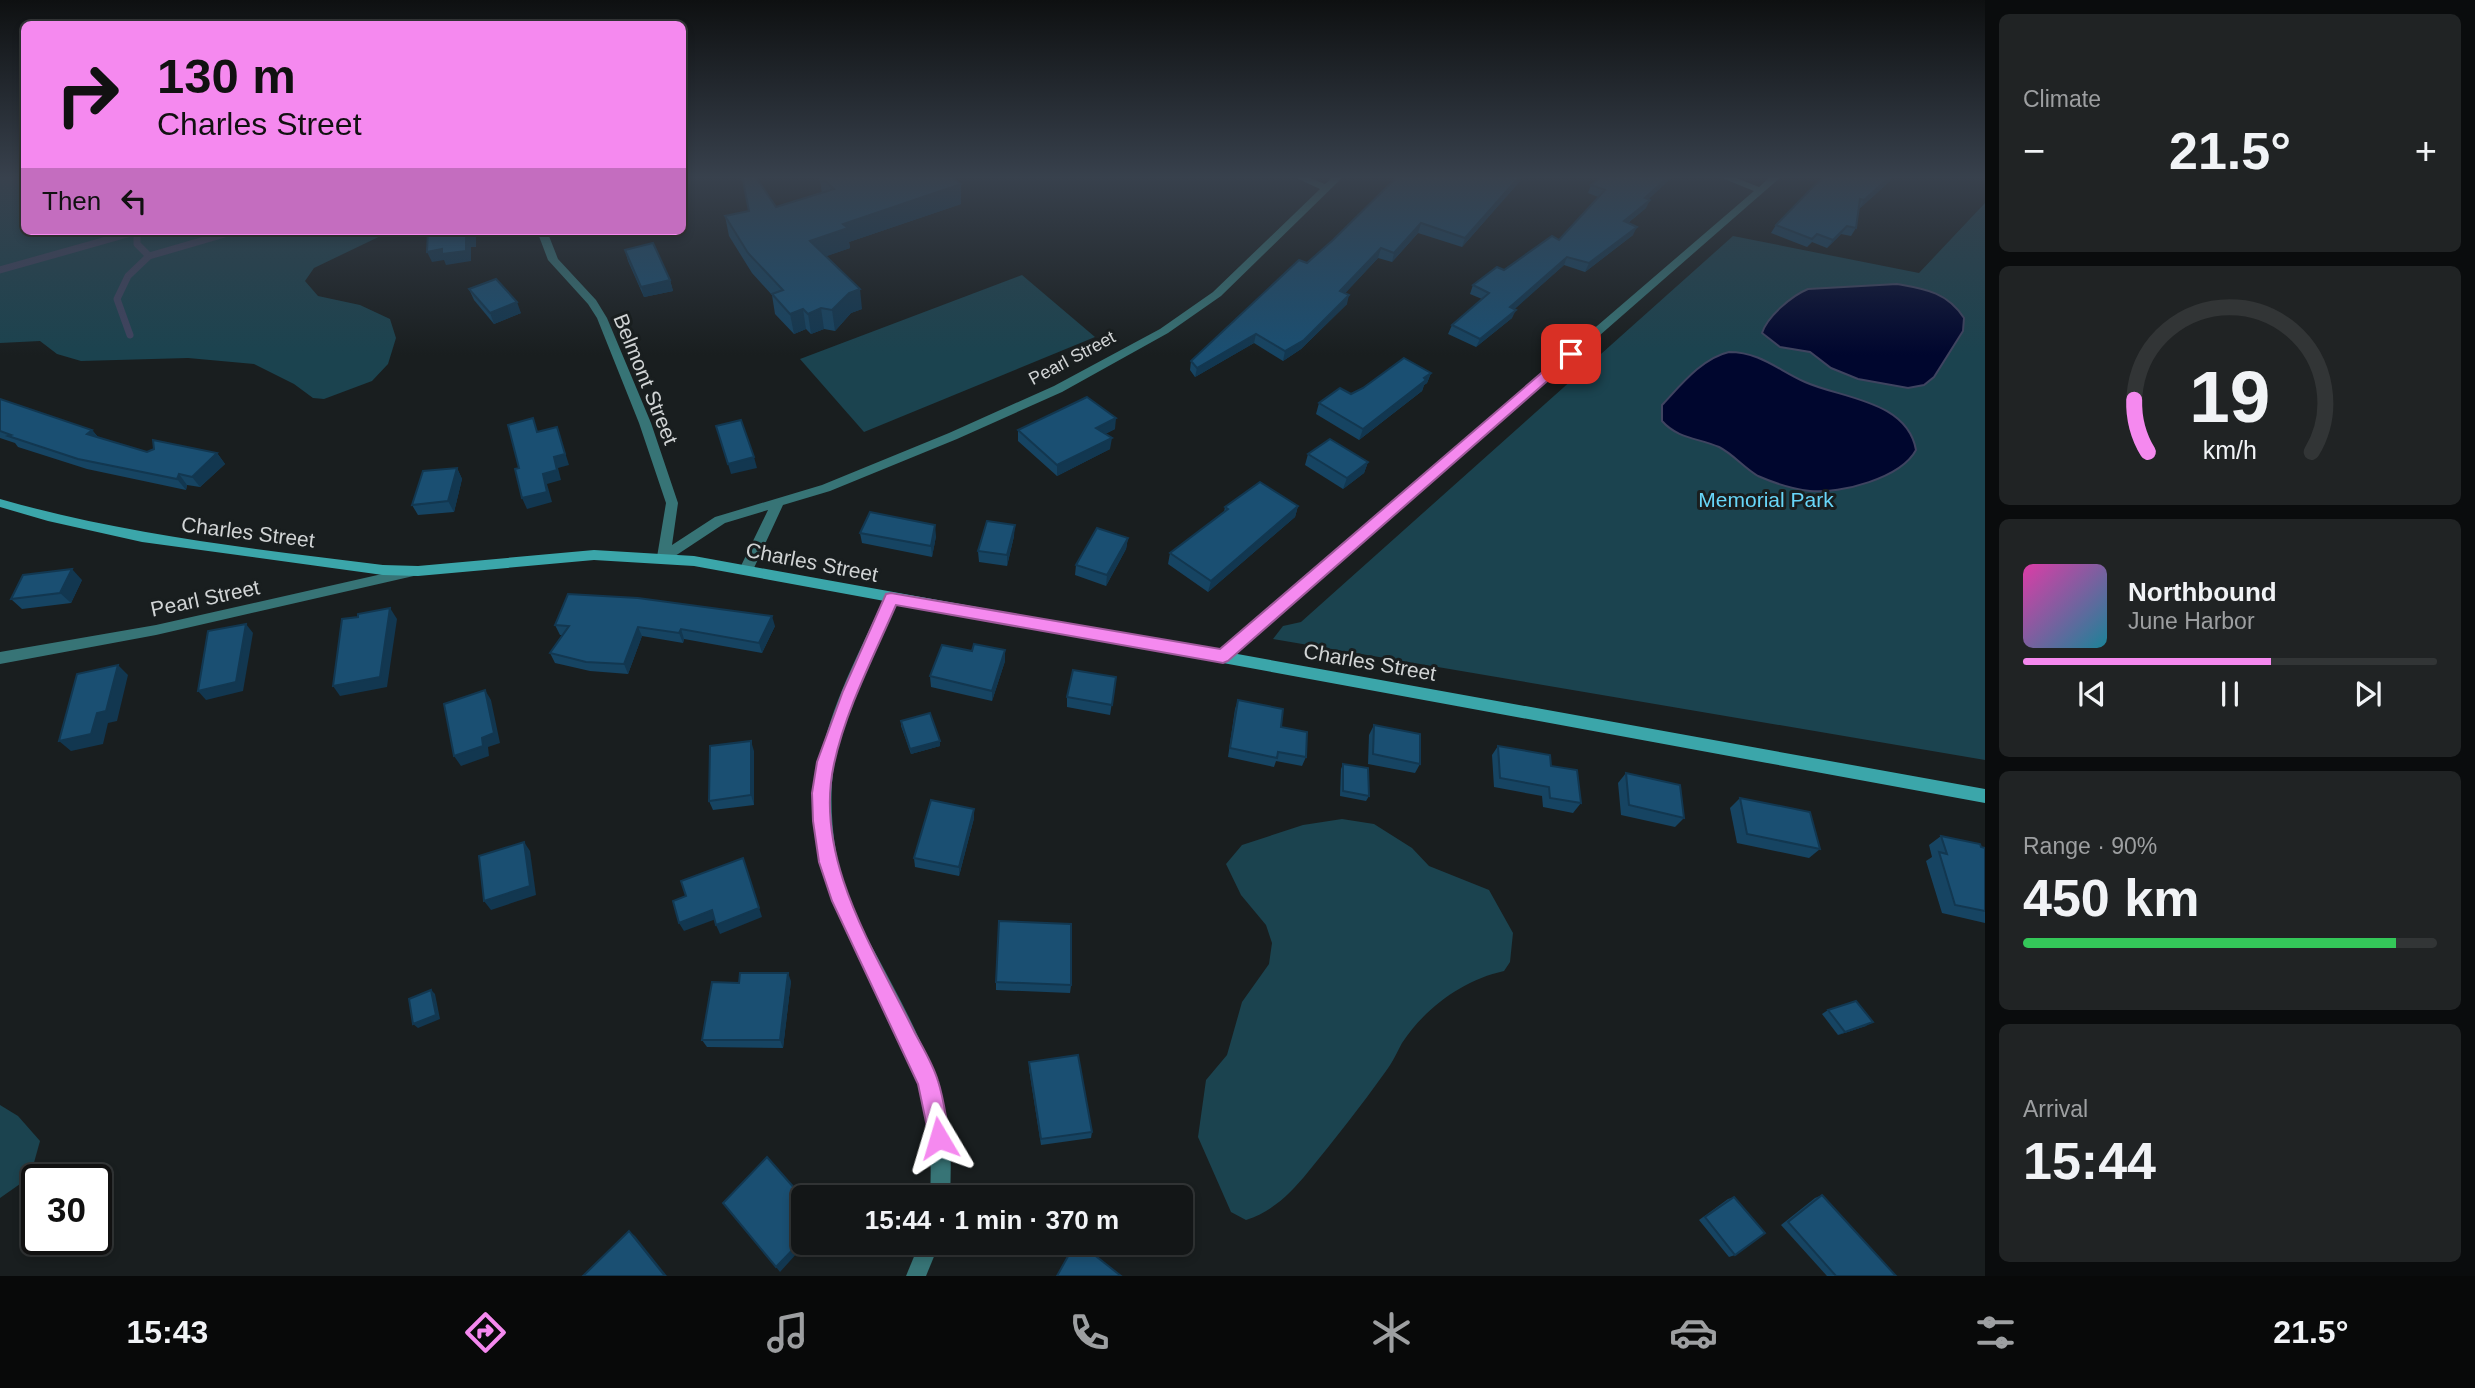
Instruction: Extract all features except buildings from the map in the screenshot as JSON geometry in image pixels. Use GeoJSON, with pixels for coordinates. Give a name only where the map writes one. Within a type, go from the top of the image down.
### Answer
{"type":"FeatureCollection","features":[{"type":"Feature","properties":{"kind":"street","name":"Belmont Street"},"geometry":{"type":"LineString","coordinates":[[544,236],[553,260],[592,302],[602,318],[645,423],[672,503],[663,557]]}},
{"type":"Feature","properties":{"kind":"street","name":"Pearl Street"},"geometry":{"type":"LineString","coordinates":[[663,557],[720,520],[840,483],[1059,389],[1164,331],[1217,295],[1278,236]]}},
{"type":"Feature","properties":{"kind":"street"},"geometry":{"type":"LineString","coordinates":[[1223,656],[1708,236]]}},
{"type":"Feature","properties":{"kind":"street","name":"Charles Street"},"geometry":{"type":"LineString","coordinates":[[0,502],[77,527],[153,542],[383,570],[418,571],[561,557],[663,557],[1223,656],[1985,796]]}},
{"type":"Feature","properties":{"kind":"street"},"geometry":{"type":"LineString","coordinates":[[746,570],[778,503]]}},
{"type":"Feature","properties":{"kind":"street","name":"Pearl Street"},"geometry":{"type":"LineString","coordinates":[[0,658],[156,630],[418,571]]}},
{"type":"Feature","properties":{"kind":"street"},"geometry":{"type":"LineString","coordinates":[[891,598],[851,691],[826,762],[821,793],[822,821],[832,876],[841,901],[917,1054],[931,1090],[938,1133],[940,1185]]}},
{"type":"Feature","properties":{"kind":"street"},"geometry":{"type":"LineString","coordinates":[[916,1276],[925,1255]]}},
{"type":"Feature","properties":{"kind":"green space"},"geometry":{"type":"Polygon","coordinates":[[[0,236],[382,236],[314,268],[305,281],[318,296],[360,305],[390,319],[396,338],[388,364],[372,381],[324,399],[313,398],[294,384],[254,364],[188,358],[81,361],[57,354],[40,341],[0,343],[0,236]]]}},
{"type":"Feature","properties":{"kind":"green space","name":"Memorial Park"},"geometry":{"type":"Polygon","coordinates":[[[1733,236],[1919,273],[1954,236],[1985,236],[1985,760],[1273,639],[1283,626],[1301,622],[1733,236]]]}},
{"type":"Feature","properties":{"kind":"green space"},"geometry":{"type":"Polygon","coordinates":[[[1022,275],[1095,337],[864,432],[800,359],[1022,275]]]}},
{"type":"Feature","properties":{"kind":"green space"},"geometry":{"type":"Polygon","coordinates":[[[1342,819],[1374,824],[1412,848],[1429,866],[1489,890],[1513,933],[1510,962],[1504,971],[1474,981],[1446,997],[1422,1018],[1411,1030],[1367,1097],[1301,1180],[1273,1207],[1246,1220],[1231,1212],[1198,1137],[1206,1080],[1227,1055],[1242,1002],[1269,964],[1272,943],[1266,925],[1241,895],[1226,864],[1242,845],[1303,825],[1342,819]]]}},
{"type":"Feature","properties":{"kind":"green space"},"geometry":{"type":"Polygon","coordinates":[[[0,1105],[18,1116],[40,1141],[34,1164],[21,1164],[21,1183],[0,1198],[0,1105]]]}},
{"type":"Feature","properties":{"kind":"water"},"geometry":{"type":"Polygon","coordinates":[[[1897,284],[1926,290],[1943,297],[1964,318],[1963,331],[1934,377],[1924,385],[1908,388],[1858,379],[1831,368],[1810,352],[1780,347],[1762,333],[1780,308],[1808,289],[1897,284]]]}},
{"type":"Feature","properties":{"kind":"water"},"geometry":{"type":"Polygon","coordinates":[[[1729,352],[1760,358],[1805,382],[1870,403],[1886,411],[1910,433],[1916,450],[1897,469],[1869,482],[1838,490],[1810,491],[1758,476],[1719,447],[1682,435],[1668,427],[1662,421],[1662,405],[1701,366],[1729,352]]]}},
{"type":"Feature","properties":{"kind":"waterway"},"geometry":{"type":"LineString","coordinates":[[0,270],[122,236]]}},
{"type":"Feature","properties":{"kind":"waterway"},"geometry":{"type":"LineString","coordinates":[[137,236],[137,244],[149,256]]}},
{"type":"Feature","properties":{"kind":"waterway"},"geometry":{"type":"LineString","coordinates":[[149,256],[219,236]]}},
{"type":"Feature","properties":{"kind":"waterway"},"geometry":{"type":"LineString","coordinates":[[130,335],[117,299],[128,276],[149,256]]}},
{"type":"Feature","properties":{"kind":"route"},"geometry":{"type":"LineString","coordinates":[[939,1138],[934,1098],[929,1082],[841,901],[825,848],[822,821],[821,793],[826,762],[851,691],[891,598],[1223,656],[1571,354]]}}]}
